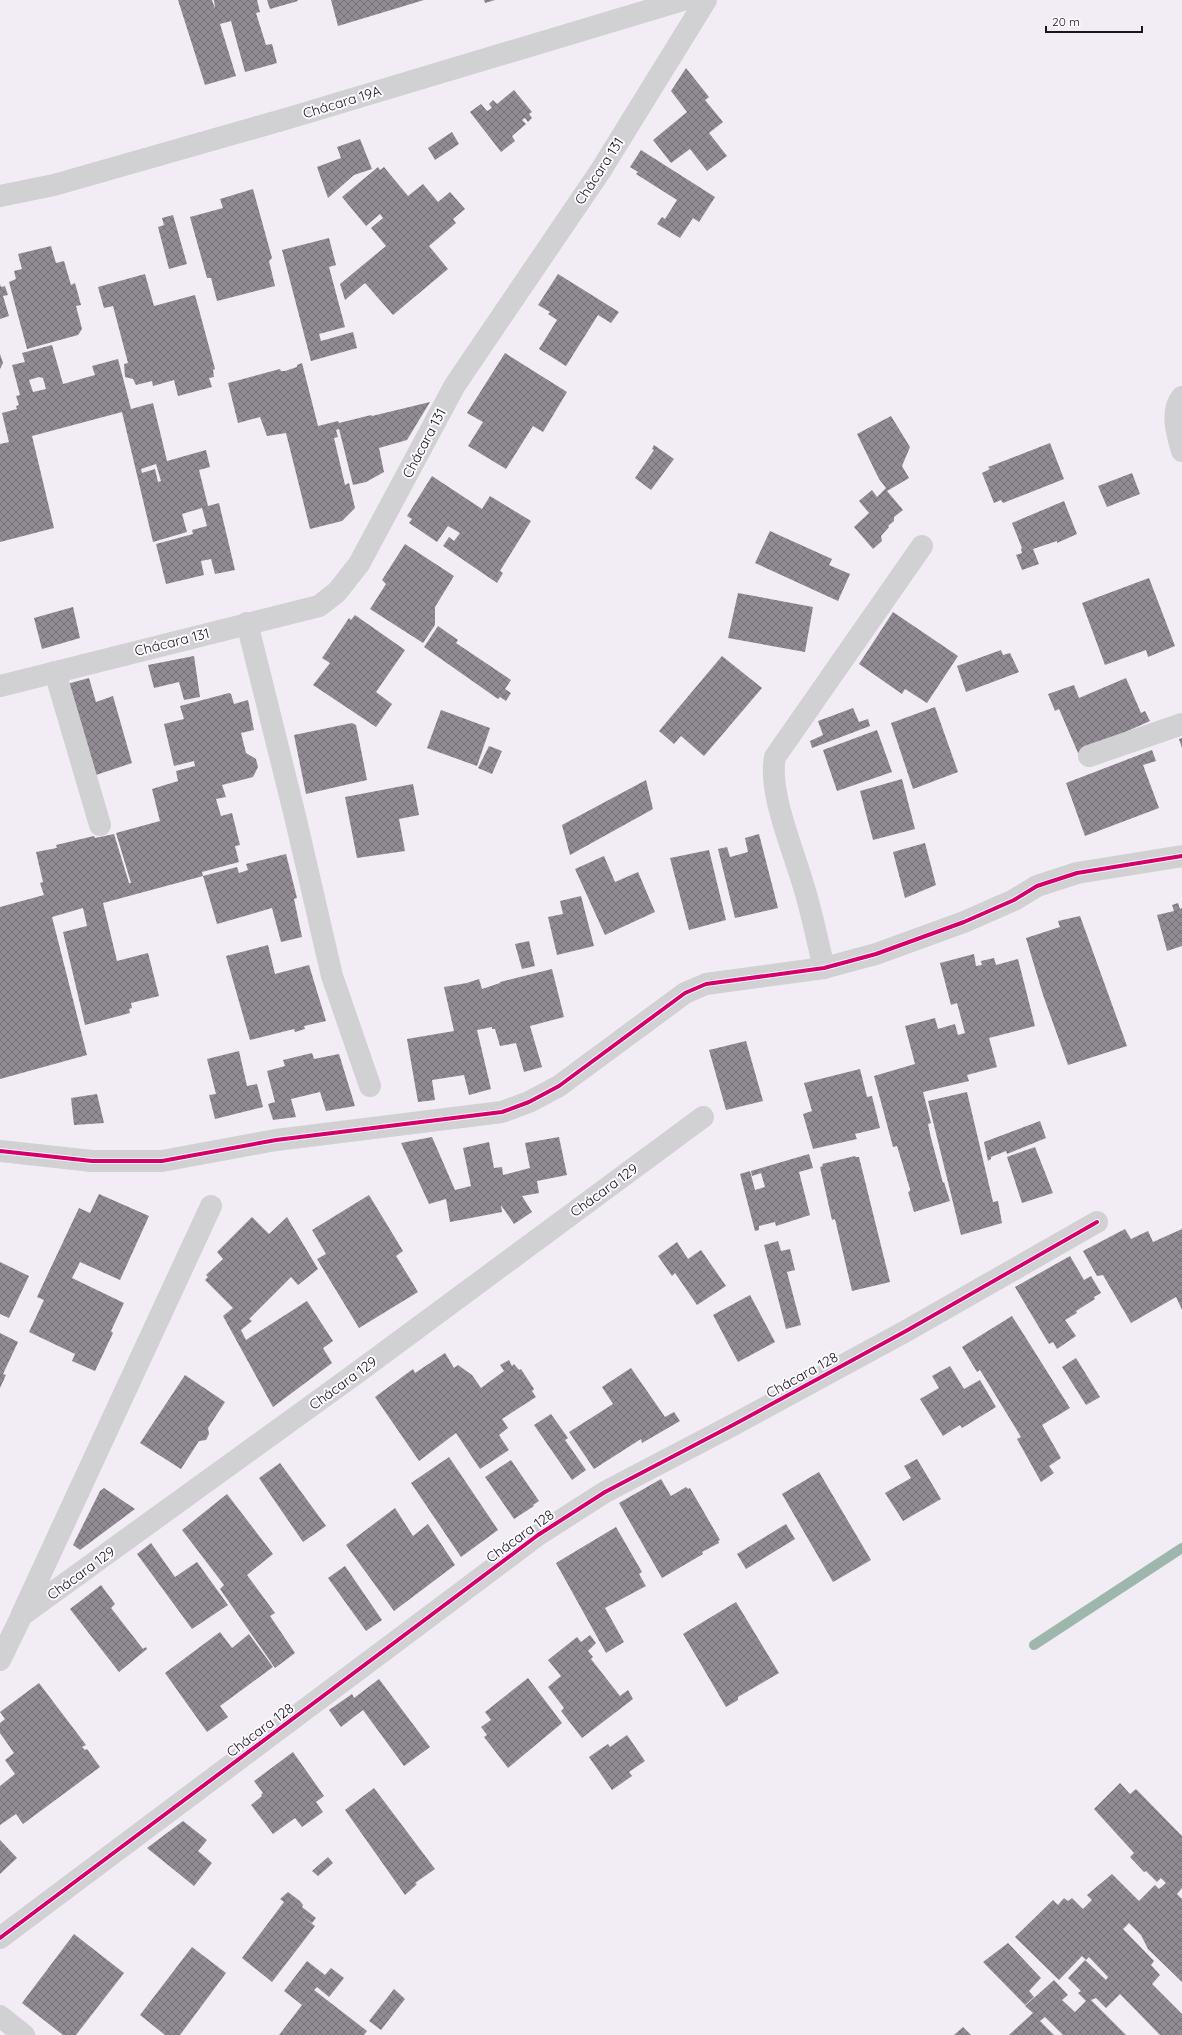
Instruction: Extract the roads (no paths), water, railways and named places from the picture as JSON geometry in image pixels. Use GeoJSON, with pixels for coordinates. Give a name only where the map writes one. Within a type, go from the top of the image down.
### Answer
{"type":"FeatureCollection","features":[{"type":"Feature","properties":{"kind":"street","name":"Chácara 19A"},"geometry":{"type":"LineString","coordinates":[[0,196],[54,185],[289,118],[683,0]]}},
{"type":"Feature","properties":{"kind":"street","name":"Chácara 131"},"geometry":{"type":"LineString","coordinates":[[0,686],[319,606],[337,592],[359,564],[455,385],[601,170],[706,0]]}},
{"type":"Feature","properties":{"kind":"street"},"geometry":{"type":"LineString","coordinates":[[1182,397],[1176,404],[1176,429],[1182,451]]}},
{"type":"Feature","properties":{"kind":"street"},"geometry":{"type":"LineString","coordinates":[[824,968],[804,886],[777,797],[773,769],[775,757],[922,546]]}},
{"type":"Feature","properties":{"kind":"street"},"geometry":{"type":"LineString","coordinates":[[247,623],[295,816],[332,976],[370,1086]]}},
{"type":"Feature","properties":{"kind":"street"},"geometry":{"type":"LineString","coordinates":[[55,672],[100,825]]}},
{"type":"Feature","properties":{"kind":"street"},"geometry":{"type":"LineString","coordinates":[[1089,756],[1182,724]]}},
{"type":"Feature","properties":{"kind":"street"},"geometry":{"type":"LineString","coordinates":[[0,1151],[92,1161],[162,1161],[276,1140],[502,1112],[529,1102],[559,1086],[685,993],[699,987],[728,980],[824,968],[891,949],[964,922],[1014,900],[1037,886],[1077,873],[1182,856]]}},
{"type":"Feature","properties":{"kind":"street","name":"Chácara 129"},"geometry":{"type":"LineString","coordinates":[[0,1660],[22,1615],[352,1377],[703,1118]]}},
{"type":"Feature","properties":{"kind":"street"},"geometry":{"type":"LineString","coordinates":[[22,1615],[211,1206]]}},
{"type":"Feature","properties":{"kind":"street","name":"Chácara 128"},"geometry":{"type":"LineString","coordinates":[[0,1938],[538,1535],[604,1492],[747,1418],[906,1331],[1097,1222]]}},
{"type":"Feature","properties":{"kind":"street"},"geometry":{"type":"LineString","coordinates":[[0,2016],[24,2035]]}},
{"type":"Feature","properties":{"kind":"waterway"},"geometry":{"type":"LineString","coordinates":[[1034,1645],[1182,1548]]}}]}
